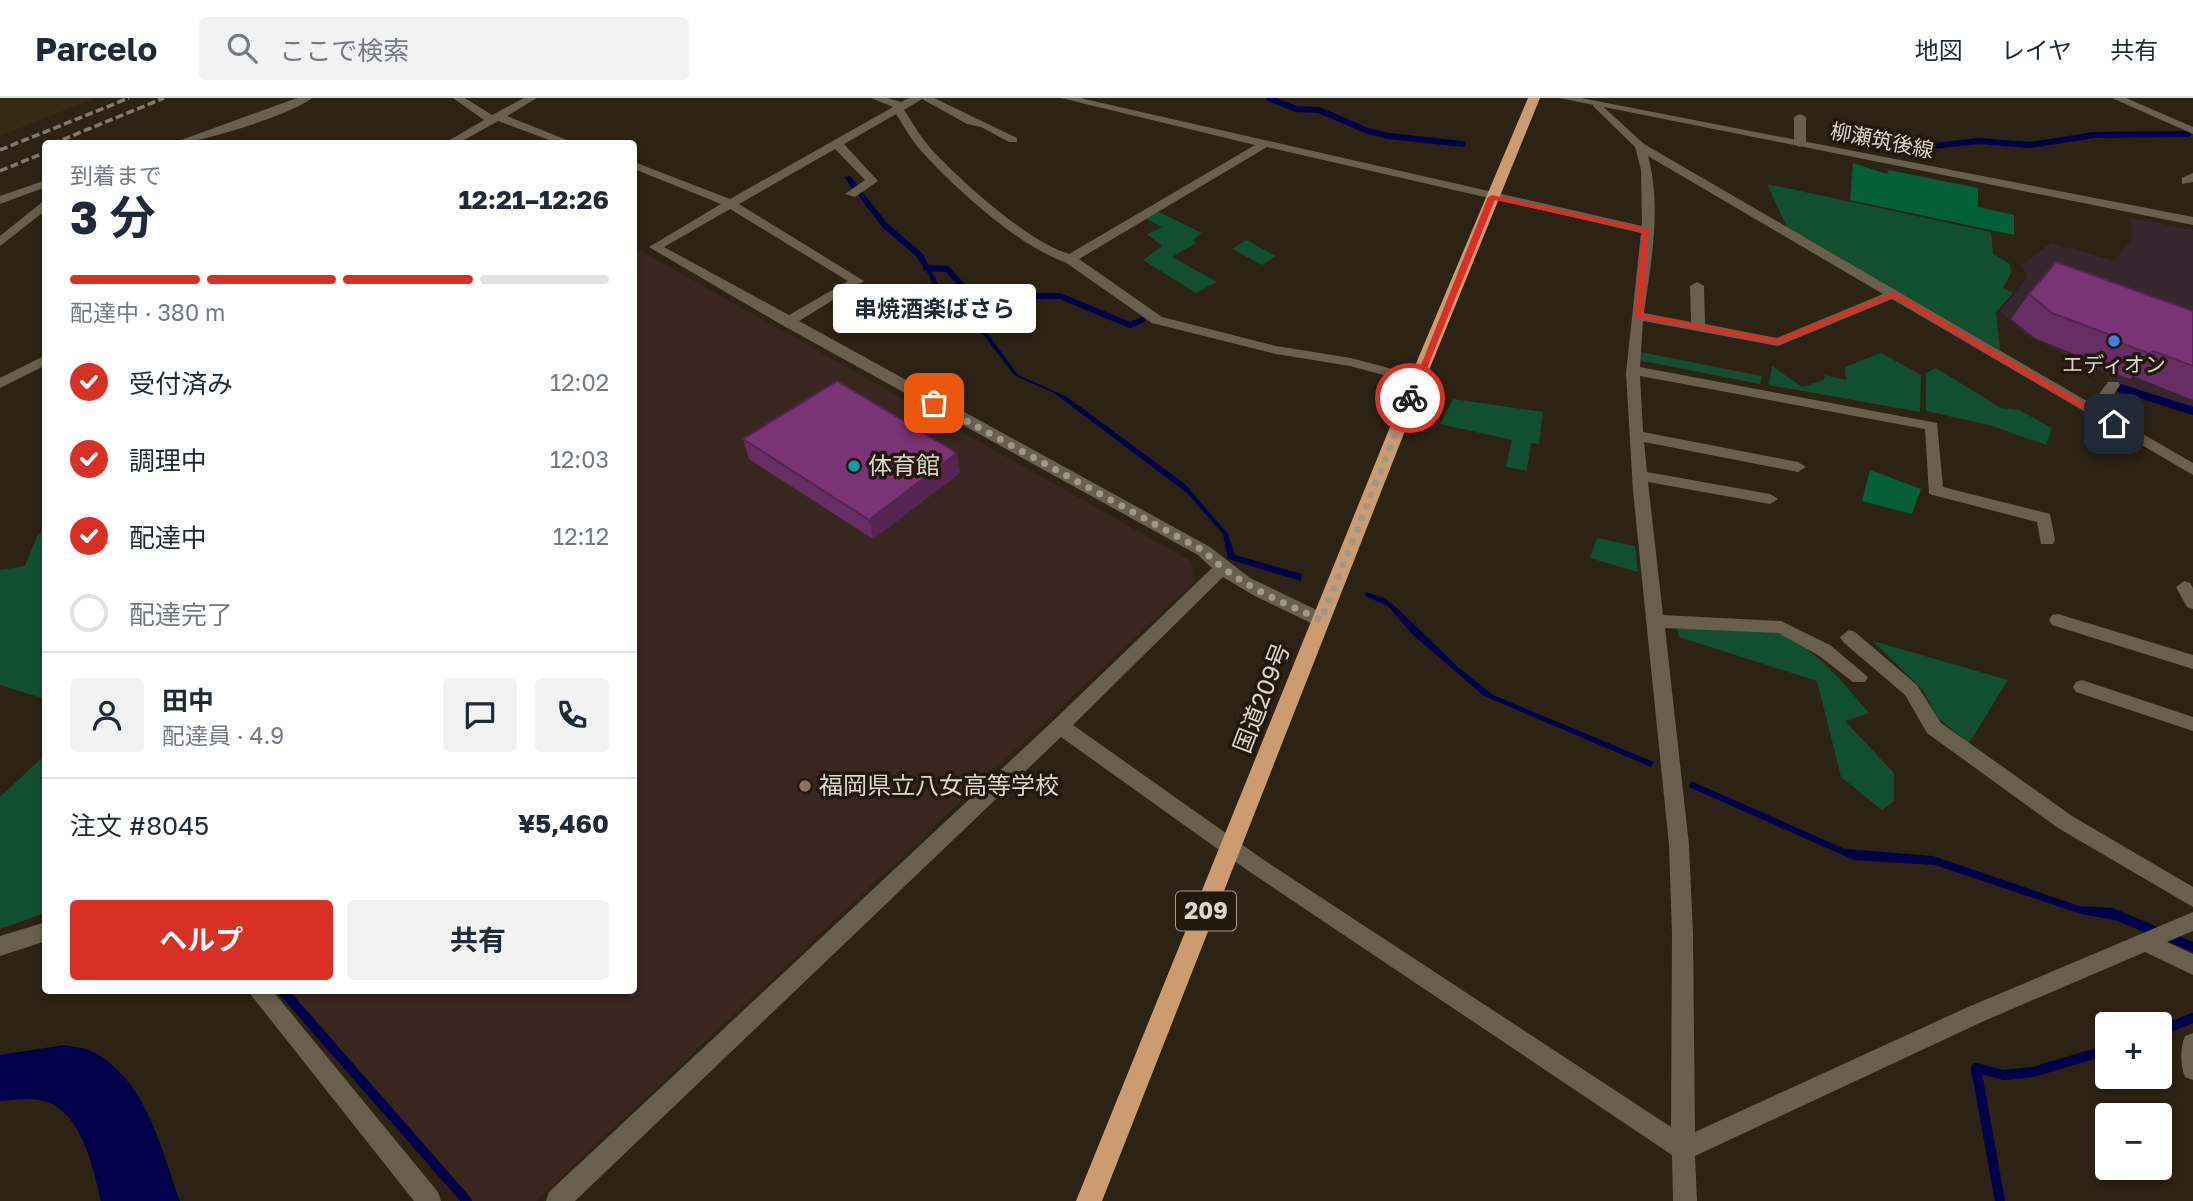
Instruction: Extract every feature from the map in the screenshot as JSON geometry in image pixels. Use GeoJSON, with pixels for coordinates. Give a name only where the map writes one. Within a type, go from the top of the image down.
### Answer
{"type":"FeatureCollection","features":[{"type":"Feature","properties":{"kind":"highway","name":"国道209号"},"geometry":{"type":"LineString","coordinates":[[1089,1201],[1417,380],[1534,98]]}},
{"type":"Feature","properties":{"kind":"street"},"geometry":{"type":"LineString","coordinates":[[188,140],[240,124],[307,98]]}},
{"type":"Feature","properties":{"kind":"street"},"geometry":{"type":"LineString","coordinates":[[458,98],[495,118],[560,140]]}},
{"type":"Feature","properties":{"kind":"street"},"geometry":{"type":"LineString","coordinates":[[455,140],[531,98]]}},
{"type":"Feature","properties":{"kind":"street"},"geometry":{"type":"LineString","coordinates":[[876,98],[900,107],[927,151],[984,205],[1054,254],[1070,259],[1157,320],[1276,350],[1351,362],[1417,380]]}},
{"type":"Feature","properties":{"kind":"street"},"geometry":{"type":"LineString","coordinates":[[917,98],[728,203],[655,247],[787,323],[1204,551],[1221,569],[1321,620]]}},
{"type":"Feature","properties":{"kind":"street"},"geometry":{"type":"LineString","coordinates":[[926,98],[1013,140]]}},
{"type":"Feature","properties":{"kind":"street"},"geometry":{"type":"LineString","coordinates":[[1066,98],[1647,231]]}},
{"type":"Feature","properties":{"kind":"street"},"geometry":{"type":"LineString","coordinates":[[1116,110],[1128,98]]}},
{"type":"Feature","properties":{"kind":"street","name":"柳瀬筑後線"},"geometry":{"type":"LineString","coordinates":[[1564,98],[2193,221]]}},
{"type":"Feature","properties":{"kind":"street"},"geometry":{"type":"LineString","coordinates":[[2117,98],[2193,131]]}},
{"type":"Feature","properties":{"kind":"street"},"geometry":{"type":"LineString","coordinates":[[1597,104],[1640,146],[2193,470]]}},
{"type":"Feature","properties":{"kind":"street"},"geometry":{"type":"LineString","coordinates":[[1800,117],[1800,144]]}},
{"type":"Feature","properties":{"kind":"street"},"geometry":{"type":"LineString","coordinates":[[836,143],[872,181],[856,191]]}},
{"type":"Feature","properties":{"kind":"street"},"geometry":{"type":"LineString","coordinates":[[1070,259],[1264,144]]}},
{"type":"Feature","properties":{"kind":"street"},"geometry":{"type":"LineString","coordinates":[[1640,146],[1646,161],[1647,231],[1633,370],[1641,476],[1679,844],[1685,1062],[1685,1201]]}},
{"type":"Feature","properties":{"kind":"street"},"geometry":{"type":"LineString","coordinates":[[637,167],[728,203],[857,281],[787,323]]}},
{"type":"Feature","properties":{"kind":"street"},"geometry":{"type":"LineString","coordinates":[[0,200],[42,184]]}},
{"type":"Feature","properties":{"kind":"street"},"geometry":{"type":"LineString","coordinates":[[0,242],[42,206]]}},
{"type":"Feature","properties":{"kind":"street"},"geometry":{"type":"LineString","coordinates":[[1697,286],[1698,327]]}},
{"type":"Feature","properties":{"kind":"street"},"geometry":{"type":"LineString","coordinates":[[1638,316],[1778,342],[1894,294]]}},
{"type":"Feature","properties":{"kind":"street"},"geometry":{"type":"LineString","coordinates":[[0,384],[42,361]]}},
{"type":"Feature","properties":{"kind":"street"},"geometry":{"type":"LineString","coordinates":[[1633,370],[1931,426],[1935,490],[2044,517],[2047,540]]}},
{"type":"Feature","properties":{"kind":"street"},"geometry":{"type":"LineString","coordinates":[[2094,412],[2113,385]]}},
{"type":"Feature","properties":{"kind":"street"},"geometry":{"type":"LineString","coordinates":[[1638,436],[1798,467]]}},
{"type":"Feature","properties":{"kind":"street"},"geometry":{"type":"LineString","coordinates":[[1641,476],[1770,499]]}},
{"type":"Feature","properties":{"kind":"street"},"geometry":{"type":"LineString","coordinates":[[558,1201],[1060,726],[1221,569]]}},
{"type":"Feature","properties":{"kind":"street"},"geometry":{"type":"LineString","coordinates":[[2184,587],[2193,603]]}},
{"type":"Feature","properties":{"kind":"street"},"geometry":{"type":"LineString","coordinates":[[2058,620],[2193,662]]}},
{"type":"Feature","properties":{"kind":"street"},"geometry":{"type":"LineString","coordinates":[[1656,621],[1781,627],[1824,650],[1859,677]]}},
{"type":"Feature","properties":{"kind":"street"},"geometry":{"type":"LineString","coordinates":[[1849,637],[1911,690],[1934,728],[2065,822],[2193,898]]}},
{"type":"Feature","properties":{"kind":"street"},"geometry":{"type":"LineString","coordinates":[[2082,687],[2193,724]]}},
{"type":"Feature","properties":{"kind":"street"},"geometry":{"type":"LineString","coordinates":[[1060,726],[1231,848],[1683,1149]]}},
{"type":"Feature","properties":{"kind":"street"},"geometry":{"type":"LineString","coordinates":[[1683,1149],[1976,1014],[2193,921]]}},
{"type":"Feature","properties":{"kind":"street"},"geometry":{"type":"LineString","coordinates":[[0,946],[42,932]]}},
{"type":"Feature","properties":{"kind":"street"},"geometry":{"type":"LineString","coordinates":[[2144,942],[2193,965]]}},
{"type":"Feature","properties":{"kind":"street"},"geometry":{"type":"LineString","coordinates":[[261,994],[429,1201]]}},
{"type":"Feature","properties":{"kind":"street"},"geometry":{"type":"LineString","coordinates":[[2193,1044],[2193,1069]]}},
{"type":"Feature","properties":{"kind":"shaded area"},"geometry":{"type":"Polygon","coordinates":[[[0,98],[95,98],[0,136],[0,98]]]}},
{"type":"Feature","properties":{"kind":"shaded area"},"geometry":{"type":"Polygon","coordinates":[[[850,176],[886,222],[923,254],[946,300],[988,334],[1018,375],[1067,397],[1185,484],[1228,534],[1235,555],[1302,574],[1301,581],[1228,559],[1223,534],[1187,493],[1054,393],[1014,375],[982,333],[938,298],[929,275],[915,255],[883,228],[844,177],[850,176]]]}},
{"type":"Feature","properties":{"kind":"shaded area"},"geometry":{"type":"Polygon","coordinates":[[[2131,218],[2193,230],[2193,408],[2109,382],[2109,376],[2024,334],[2000,311],[2027,278],[2022,265],[2051,243],[2114,261],[2131,240],[2131,218]]]}},
{"type":"Feature","properties":{"kind":"shaded area","name":"福岡県立八女高等学校"},"geometry":{"type":"Polygon","coordinates":[[[637,249],[1191,561],[1194,582],[536,1201],[462,1201],[291,994],[637,994],[637,249]]]}},
{"type":"Feature","properties":{"kind":"shaded area"},"geometry":{"type":"Polygon","coordinates":[[[1366,592],[1384,598],[1397,608],[1459,668],[1493,695],[1654,762],[1651,767],[1484,696],[1412,634],[1388,606],[1365,596],[1366,592]]]}},
{"type":"Feature","properties":{"kind":"shaded area"},"geometry":{"type":"Polygon","coordinates":[[[1691,781],[1845,849],[1933,856],[2079,906],[2113,908],[2193,942],[2193,952],[2115,920],[2081,914],[1935,865],[1854,860],[1689,787],[1691,781]]]}},
{"type":"Feature","properties":{"kind":"shaded area"},"geometry":{"type":"Polygon","coordinates":[[[64,1045],[95,1053],[128,1081],[150,1118],[180,1201],[101,1201],[90,1158],[68,1116],[44,1101],[0,1101],[0,1055],[64,1045]]]}},
{"type":"Feature","properties":{"kind":"green space"},"geometry":{"type":"Polygon","coordinates":[[[1853,163],[1887,174],[1889,170],[1978,188],[1978,207],[2014,215],[2014,235],[1850,200],[1853,163]]]}},
{"type":"Feature","properties":{"kind":"green space"},"geometry":{"type":"Polygon","coordinates":[[[1767,184],[1991,232],[1993,254],[2010,264],[2011,273],[2003,288],[2013,293],[1996,312],[2000,350],[1787,227],[1767,184]]]}},
{"type":"Feature","properties":{"kind":"green space"},"geometry":{"type":"Polygon","coordinates":[[[1157,211],[1202,233],[1193,240],[1196,243],[1172,257],[1217,282],[1196,293],[1143,260],[1162,246],[1147,234],[1162,227],[1144,218],[1157,211]]]}},
{"type":"Feature","properties":{"kind":"green space"},"geometry":{"type":"Polygon","coordinates":[[[1246,240],[1276,256],[1262,265],[1232,249],[1246,240]]]}},
{"type":"Feature","properties":{"kind":"green space"},"geometry":{"type":"Polygon","coordinates":[[[1640,352],[1762,376],[1760,384],[1638,360],[1640,352]]]}},
{"type":"Feature","properties":{"kind":"green space"},"geometry":{"type":"Polygon","coordinates":[[[1881,353],[1921,375],[1920,412],[1769,385],[1772,366],[1802,387],[1824,380],[1825,375],[1846,380],[1845,367],[1881,353]]]}},
{"type":"Feature","properties":{"kind":"green space"},"geometry":{"type":"Polygon","coordinates":[[[1936,368],[2001,408],[2019,410],[2052,428],[2046,445],[1989,425],[1926,411],[1926,373],[1936,368]]]}},
{"type":"Feature","properties":{"kind":"green space"},"geometry":{"type":"Polygon","coordinates":[[[1453,399],[1543,412],[1539,444],[1531,443],[1527,471],[1506,467],[1512,440],[1440,424],[1453,399]]]}},
{"type":"Feature","properties":{"kind":"green space"},"geometry":{"type":"Polygon","coordinates":[[[1870,470],[1921,489],[1912,514],[1862,501],[1870,470]]]}},
{"type":"Feature","properties":{"kind":"green space"},"geometry":{"type":"Polygon","coordinates":[[[42,532],[42,698],[0,685],[0,570],[25,566],[38,534],[42,532]]]}},
{"type":"Feature","properties":{"kind":"green space"},"geometry":{"type":"Polygon","coordinates":[[[1597,538],[1635,546],[1638,572],[1590,558],[1597,538]]]}},
{"type":"Feature","properties":{"kind":"green space"},"geometry":{"type":"Polygon","coordinates":[[[1676,624],[1769,631],[1798,643],[1812,653],[1837,676],[1869,713],[1845,721],[1894,773],[1894,801],[1882,810],[1841,777],[1817,681],[1679,637],[1676,624]]]}},
{"type":"Feature","properties":{"kind":"green space"},"geometry":{"type":"Polygon","coordinates":[[[1873,641],[2008,680],[1969,743],[1938,718],[1922,689],[1873,641]]]}},
{"type":"Feature","properties":{"kind":"green space"},"geometry":{"type":"Polygon","coordinates":[[[42,758],[42,914],[0,929],[0,797],[42,758]]]}},
{"type":"Feature","properties":{"kind":"building"},"geometry":{"type":"Polygon","coordinates":[[[2056,262],[2193,311],[2193,366],[2153,351],[2150,354],[2119,342],[2121,339],[2052,313],[2029,294],[2056,262]]]}},
{"type":"Feature","properties":{"kind":"building","name":"体育館"},"geometry":{"type":"Polygon","coordinates":[[[837,381],[957,453],[869,520],[743,439],[837,381]]]}},
{"type":"Feature","properties":{"kind":"waterway"},"geometry":{"type":"LineString","coordinates":[[1269,98],[1296,109],[1319,110],[1368,131],[1389,136],[1463,144]]}},
{"type":"Feature","properties":{"kind":"waterway"},"geometry":{"type":"LineString","coordinates":[[1924,147],[1979,141],[2030,145],[2094,135],[2188,134]]}},
{"type":"Feature","properties":{"kind":"waterway"},"geometry":{"type":"LineString","coordinates":[[926,268],[947,269],[967,291],[980,296],[1060,296],[1130,325],[1142,320]]}},
{"type":"Feature","properties":{"kind":"waterway"},"geometry":{"type":"LineString","coordinates":[[2120,388],[2193,411]]}},
{"type":"Feature","properties":{"kind":"waterway"},"geometry":{"type":"LineString","coordinates":[[286,994],[467,1201]]}},
{"type":"Feature","properties":{"kind":"waterway"},"geometry":{"type":"LineString","coordinates":[[2172,1026],[2193,1018]]}},
{"type":"Feature","properties":{"kind":"waterway"},"geometry":{"type":"LineString","coordinates":[[2000,1201],[1976,1068],[2004,1075],[2033,1072],[2095,1054]]}},
{"type":"Feature","properties":{"kind":"railway"},"geometry":{"type":"LineString","coordinates":[[0,150],[129,98]]}},
{"type":"Feature","properties":{"kind":"railway"},"geometry":{"type":"LineString","coordinates":[[62,140],[164,98]]}},
{"type":"Feature","properties":{"kind":"railway"},"geometry":{"type":"LineString","coordinates":[[0,171],[42,154]]}},
{"type":"Feature","properties":{"kind":"way so far"},"geometry":{"type":"LineString","coordinates":[[934,403],[1204,551],[1221,569],[1263,593],[1321,620],[1410,398]]}},
{"type":"Feature","properties":{"kind":"place","name":"エディオン"},"geometry":{"type":"Point","coordinates":[2114,341]}},
{"type":"Feature","properties":{"kind":"place","name":"串焼酒楽ばさら"},"geometry":{"type":"Point","coordinates":[934,403]}},
{"type":"Feature","properties":{"kind":"place","name":"体育館"},"geometry":{"type":"Point","coordinates":[854,466]}},
{"type":"Feature","properties":{"kind":"place","name":"福岡県立八女高等学校"},"geometry":{"type":"Point","coordinates":[805,786]}},
{"type":"Feature","properties":{"kind":"route"},"geometry":{"type":"LineString","coordinates":[[1410,398],[1492,197],[1647,231],[1638,316],[1778,342],[1894,294],[2114,424]]}}]}
